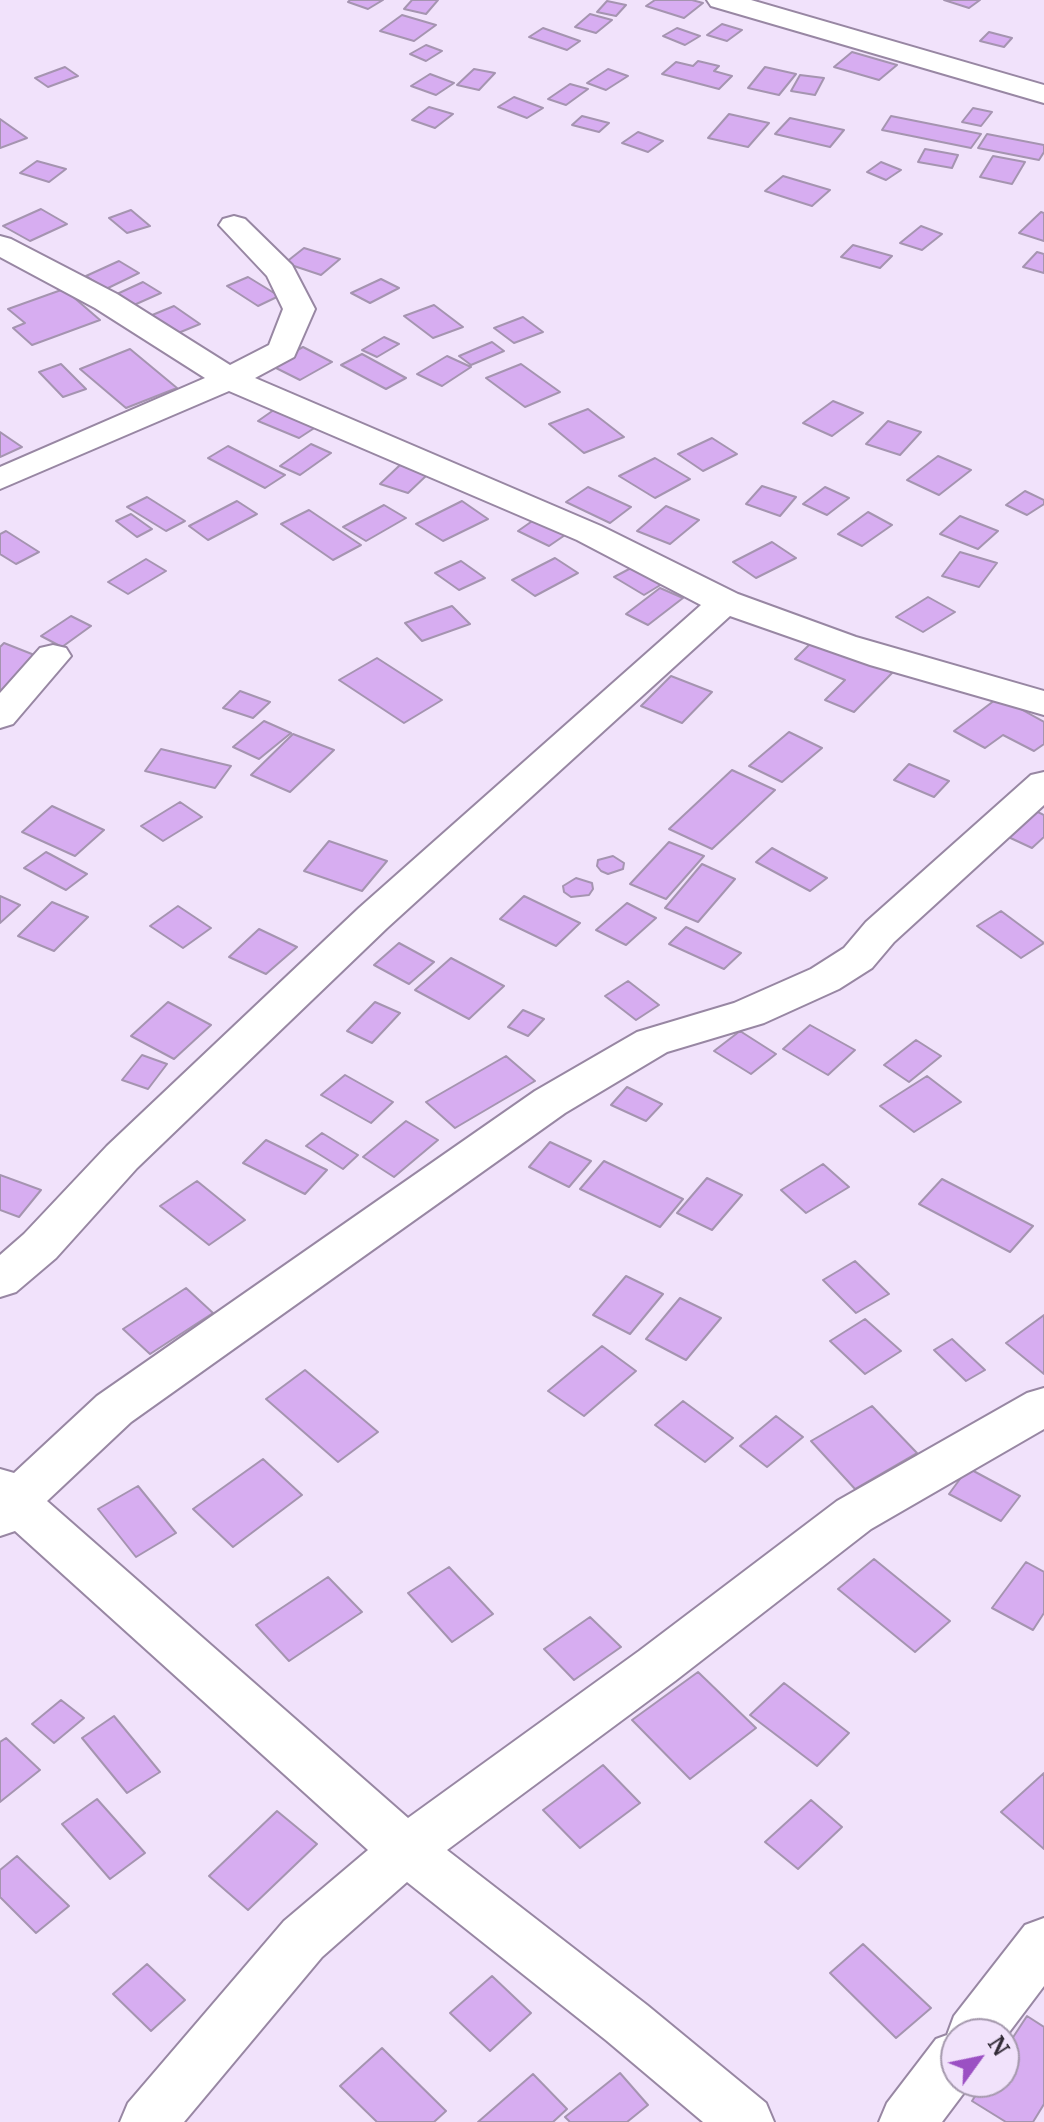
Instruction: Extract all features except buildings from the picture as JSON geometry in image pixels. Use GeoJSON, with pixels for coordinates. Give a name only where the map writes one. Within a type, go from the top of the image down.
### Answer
{"type":"FeatureCollection","features":[{"type":"Feature","properties":{"kind":"street"},"geometry":{"type":"LineString","coordinates":[[721,0],[1044,94]]}},
{"type":"Feature","properties":{"kind":"street"},"geometry":{"type":"LineString","coordinates":[[0,479],[229,379],[283,350],[299,309],[281,272],[234,225]]}},
{"type":"Feature","properties":{"kind":"street"},"geometry":{"type":"LineString","coordinates":[[0,245],[106,301],[229,379],[589,533],[671,578],[725,602],[930,672],[1044,703]]}},
{"type":"Feature","properties":{"kind":"street"},"geometry":{"type":"LineString","coordinates":[[0,1280],[40,1246],[122,1157],[373,918],[725,602]]}},
{"type":"Feature","properties":{"kind":"street"},"geometry":{"type":"LineString","coordinates":[[0,716],[53,656]]}},
{"type":"Feature","properties":{"kind":"street"},"geometry":{"type":"LineString","coordinates":[[746,2122],[627,2023],[406,1850],[5,1502],[114,1409],[550,1102],[652,1042],[749,1013],[825,979],[858,958],[880,932],[1044,784]]}},
{"type":"Feature","properties":{"kind":"street"},"geometry":{"type":"LineString","coordinates":[[148,2122],[303,1939],[406,1850],[657,1666],[854,1515],[1044,1406]]}},
{"type":"Feature","properties":{"kind":"street"},"geometry":{"type":"LineString","coordinates":[[986,2018],[1044,1943]]}},
{"type":"Feature","properties":{"kind":"street"},"geometry":{"type":"LineString","coordinates":[[907,2122],[940,2079]]}}]}
